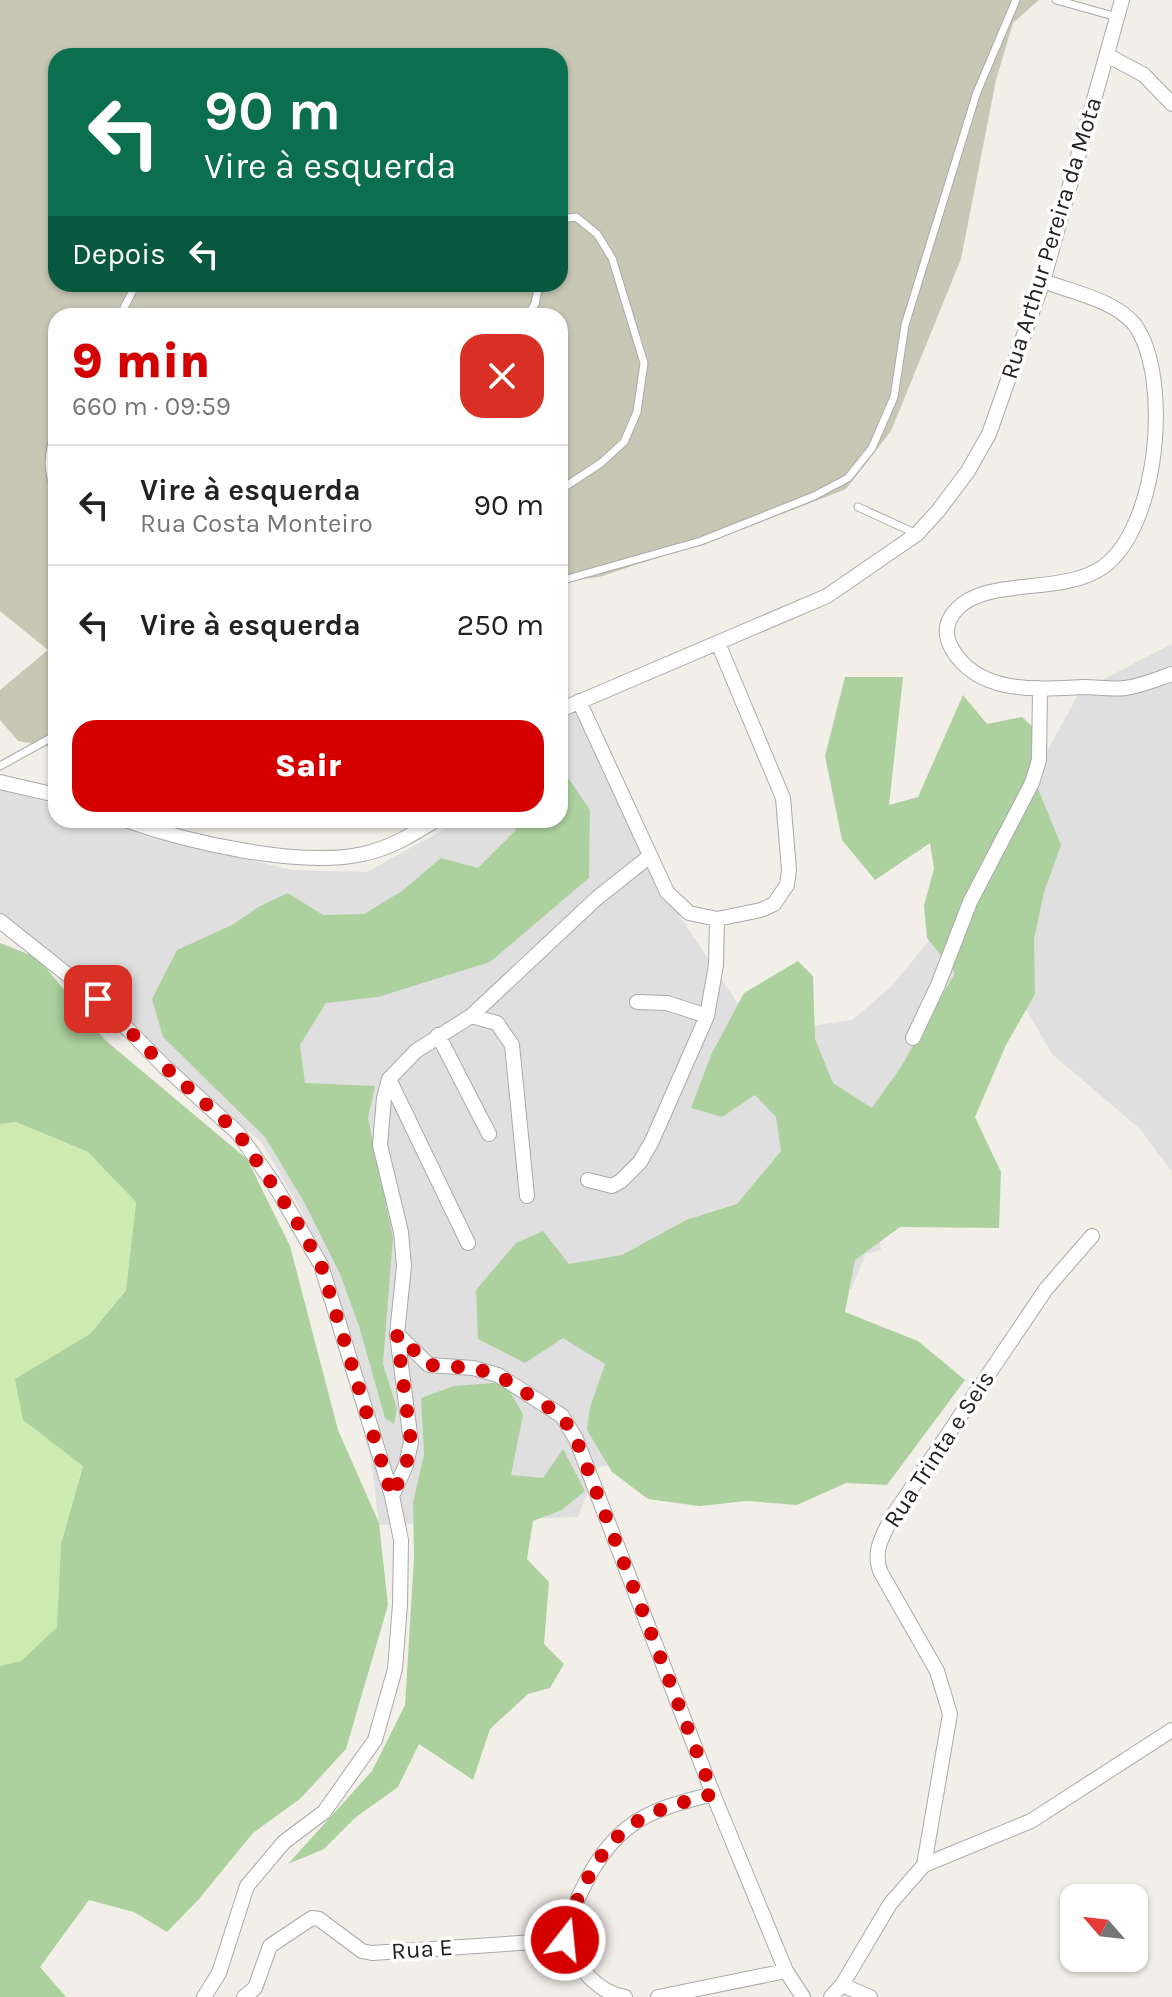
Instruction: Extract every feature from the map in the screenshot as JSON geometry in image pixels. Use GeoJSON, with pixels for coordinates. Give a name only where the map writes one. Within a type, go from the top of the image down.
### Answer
{"type":"FeatureCollection","features":[{"type":"Feature","properties":{"kind":"street","name":"Rua Arthur Pereira da Mota"},"geometry":{"type":"LineString","coordinates":[[568,706],[827,596],[917,534],[968,471],[989,434],[1043,281],[1122,0]]}},
{"type":"Feature","properties":{"kind":"street"},"geometry":{"type":"LineString","coordinates":[[1107,55],[1144,75],[1172,104]]}},
{"type":"Feature","properties":{"kind":"street"},"geometry":{"type":"LineString","coordinates":[[1043,281],[1116,309],[1134,324],[1145,342],[1157,401],[1156,452],[1143,510],[1130,537],[1106,565],[1086,578],[994,592],[966,600],[950,616],[946,628],[947,641],[961,664],[1003,684],[1040,690],[1125,688],[1172,674]]}},
{"type":"Feature","properties":{"kind":"street"},"geometry":{"type":"LineString","coordinates":[[579,701],[667,892],[678,906],[701,918],[717,919],[761,910],[783,895],[789,870],[783,798],[718,643]]}},
{"type":"Feature","properties":{"kind":"street"},"geometry":{"type":"LineString","coordinates":[[913,1038],[938,985],[970,902],[1032,783],[1039,760],[1040,690]]}},
{"type":"Feature","properties":{"kind":"street"},"geometry":{"type":"LineString","coordinates":[[0,782],[48,793]]}},
{"type":"Feature","properties":{"kind":"street"},"geometry":{"type":"LineString","coordinates":[[159,828],[282,857],[316,859],[362,854],[393,845],[422,828]]}},
{"type":"Feature","properties":{"kind":"street"},"geometry":{"type":"LineString","coordinates":[[392,1496],[406,1465],[411,1442],[397,1334],[403,1255],[401,1232],[380,1145],[381,1117],[389,1079],[438,1035],[471,1016],[597,898],[650,856]]}},
{"type":"Feature","properties":{"kind":"street"},"geometry":{"type":"LineString","coordinates":[[588,1180],[612,1186],[630,1174],[640,1162],[663,1117],[707,1016],[716,965],[717,919]]}},
{"type":"Feature","properties":{"kind":"street"},"geometry":{"type":"LineString","coordinates":[[0,921],[98,999],[165,1067],[228,1122],[274,1184],[321,1265],[392,1496],[401,1540],[395,1669],[375,1740],[324,1812],[284,1842],[247,1886],[219,1973],[208,1996]]}},
{"type":"Feature","properties":{"kind":"street"},"geometry":{"type":"LineString","coordinates":[[637,1002],[667,1003],[707,1016]]}},
{"type":"Feature","properties":{"kind":"street"},"geometry":{"type":"LineString","coordinates":[[471,1016],[497,1023],[512,1045],[527,1196]]}},
{"type":"Feature","properties":{"kind":"street"},"geometry":{"type":"LineString","coordinates":[[438,1035],[489,1134]]}},
{"type":"Feature","properties":{"kind":"street"},"geometry":{"type":"LineString","coordinates":[[389,1079],[468,1243]]}},
{"type":"Feature","properties":{"kind":"street","name":"Rua Trinta e Seis"},"geometry":{"type":"LineString","coordinates":[[924,1865],[950,1714],[937,1671],[876,1562],[878,1547],[892,1517],[1046,1289],[1092,1236]]}},
{"type":"Feature","properties":{"kind":"street"},"geometry":{"type":"LineString","coordinates":[[397,1334],[429,1365],[487,1370],[562,1416],[576,1439],[713,1794],[786,1971],[803,1997]]}},
{"type":"Feature","properties":{"kind":"street"},"geometry":{"type":"LineString","coordinates":[[831,1997],[842,1985],[883,1915],[924,1865],[1031,1821],[1172,1730]]}},
{"type":"Feature","properties":{"kind":"street"},"geometry":{"type":"LineString","coordinates":[[625,1997],[605,1990],[592,1981],[572,1956],[565,1940],[569,1918],[581,1891],[616,1835],[638,1818],[665,1806],[713,1794]]}},
{"type":"Feature","properties":{"kind":"street","name":"Rua E"},"geometry":{"type":"LineString","coordinates":[[244,1997],[255,1988],[270,1946],[312,1918],[319,1919],[362,1951],[372,1953],[565,1940]]}},
{"type":"Feature","properties":{"kind":"street"},"geometry":{"type":"LineString","coordinates":[[658,1997],[786,1971]]}},
{"type":"Feature","properties":{"kind":"street"},"geometry":{"type":"LineString","coordinates":[[842,1985],[870,1997]]}},
{"type":"Feature","properties":{"kind":"lane"},"geometry":{"type":"LineString","coordinates":[[568,579],[701,541],[814,496],[848,478],[872,448],[894,397],[905,325],[977,92],[1016,0]]}},
{"type":"Feature","properties":{"kind":"lane"},"geometry":{"type":"LineString","coordinates":[[1056,0],[1117,17]]}},
{"type":"Feature","properties":{"kind":"lane"},"geometry":{"type":"LineString","coordinates":[[568,218],[576,217],[597,234],[612,258],[644,363],[637,412],[624,442],[601,463],[568,485]]}},
{"type":"Feature","properties":{"kind":"lane"},"geometry":{"type":"LineString","coordinates":[[858,507],[917,534]]}},
{"type":"Feature","properties":{"kind":"lane"},"geometry":{"type":"LineString","coordinates":[[0,766],[48,739]]}},
{"type":"Feature","properties":{"kind":"shaded area"},"geometry":{"type":"Polygon","coordinates":[[[0,0],[1039,0],[1013,23],[996,80],[961,259],[891,431],[846,489],[741,530],[599,577],[568,581],[568,308],[48,308],[48,650],[0,611],[0,0]]]}},
{"type":"Feature","properties":{"kind":"shaded area"},"geometry":{"type":"Polygon","coordinates":[[[1172,644],[1172,1172],[1140,1129],[1052,1054],[1019,997],[875,1213],[881,1250],[866,1254],[851,1289],[826,1304],[640,1461],[598,1467],[578,1517],[379,1525],[371,1459],[302,1212],[262,1143],[0,913],[0,787],[48,802],[48,828],[122,828],[292,870],[367,872],[445,828],[568,828],[568,706],[573,701],[673,906],[776,1061],[804,1027],[852,1020],[891,987],[973,887],[1080,691],[1172,644]]]}},
{"type":"Feature","properties":{"kind":"shaded area"},"geometry":{"type":"Polygon","coordinates":[[[48,650],[48,747],[18,741],[0,720],[0,690],[48,650]]]}},
{"type":"Feature","properties":{"kind":"green space"},"geometry":{"type":"Polygon","coordinates":[[[845,677],[903,677],[889,805],[918,797],[963,695],[987,724],[1022,717],[1035,729],[1034,779],[1061,845],[1044,892],[1034,939],[1035,994],[1006,1045],[975,1117],[1001,1172],[999,1228],[900,1227],[855,1260],[845,1312],[918,1341],[965,1380],[887,1485],[846,1483],[797,1505],[747,1501],[699,1506],[648,1499],[612,1472],[587,1430],[590,1407],[605,1364],[563,1338],[525,1363],[478,1339],[476,1290],[516,1243],[543,1231],[569,1264],[622,1255],[686,1220],[737,1204],[781,1151],[776,1117],[755,1095],[722,1117],[691,1108],[711,1055],[744,993],[798,961],[813,976],[815,1039],[833,1083],[872,1108],[901,1067],[955,973],[927,938],[924,905],[934,869],[930,843],[875,880],[842,840],[825,756],[845,677]]]}},
{"type":"Feature","properties":{"kind":"green space"},"geometry":{"type":"Polygon","coordinates":[[[568,779],[590,810],[589,878],[490,962],[378,997],[326,1003],[300,1045],[305,1083],[375,1086],[368,1118],[393,1238],[383,1364],[397,1409],[394,1424],[385,1418],[359,1326],[340,1274],[304,1202],[265,1137],[163,1037],[152,999],[177,950],[232,925],[260,906],[288,893],[323,915],[364,914],[402,891],[441,858],[478,868],[517,828],[568,828],[568,779]]]}},
{"type":"Feature","properties":{"kind":"green space"},"geometry":{"type":"Polygon","coordinates":[[[0,943],[38,958],[105,1040],[247,1159],[290,1246],[338,1430],[379,1523],[388,1605],[346,1749],[301,1798],[253,1833],[199,1899],[167,1932],[134,1912],[89,1900],[40,1967],[66,1997],[0,1997],[0,1666],[21,1661],[57,1627],[61,1544],[83,1466],[23,1420],[15,1379],[90,1334],[126,1290],[136,1202],[88,1152],[16,1122],[0,1124],[0,943]]]}},
{"type":"Feature","properties":{"kind":"green space"},"geometry":{"type":"Polygon","coordinates":[[[16,1122],[88,1152],[136,1201],[126,1289],[90,1334],[16,1379],[23,1420],[83,1465],[61,1544],[57,1627],[21,1661],[0,1666],[0,1124],[16,1122]]]}},
{"type":"Feature","properties":{"kind":"green space"},"geometry":{"type":"Polygon","coordinates":[[[504,1382],[523,1414],[511,1475],[543,1478],[563,1449],[585,1491],[562,1510],[533,1521],[527,1559],[549,1582],[544,1644],[564,1664],[550,1688],[528,1694],[490,1729],[473,1780],[419,1744],[398,1787],[355,1818],[324,1849],[288,1864],[372,1771],[405,1705],[414,1558],[413,1503],[424,1454],[421,1398],[454,1386],[504,1382]]]}},
{"type":"Feature","properties":{"kind":"route"},"geometry":{"type":"LineString","coordinates":[[98,999],[165,1067],[238,1133],[294,1217],[321,1265],[392,1496],[406,1465],[411,1442],[397,1334],[429,1365],[487,1370],[498,1375],[562,1416],[576,1439],[713,1794],[665,1806],[638,1818],[616,1835],[598,1859],[581,1891],[569,1918],[565,1940]]}}]}
